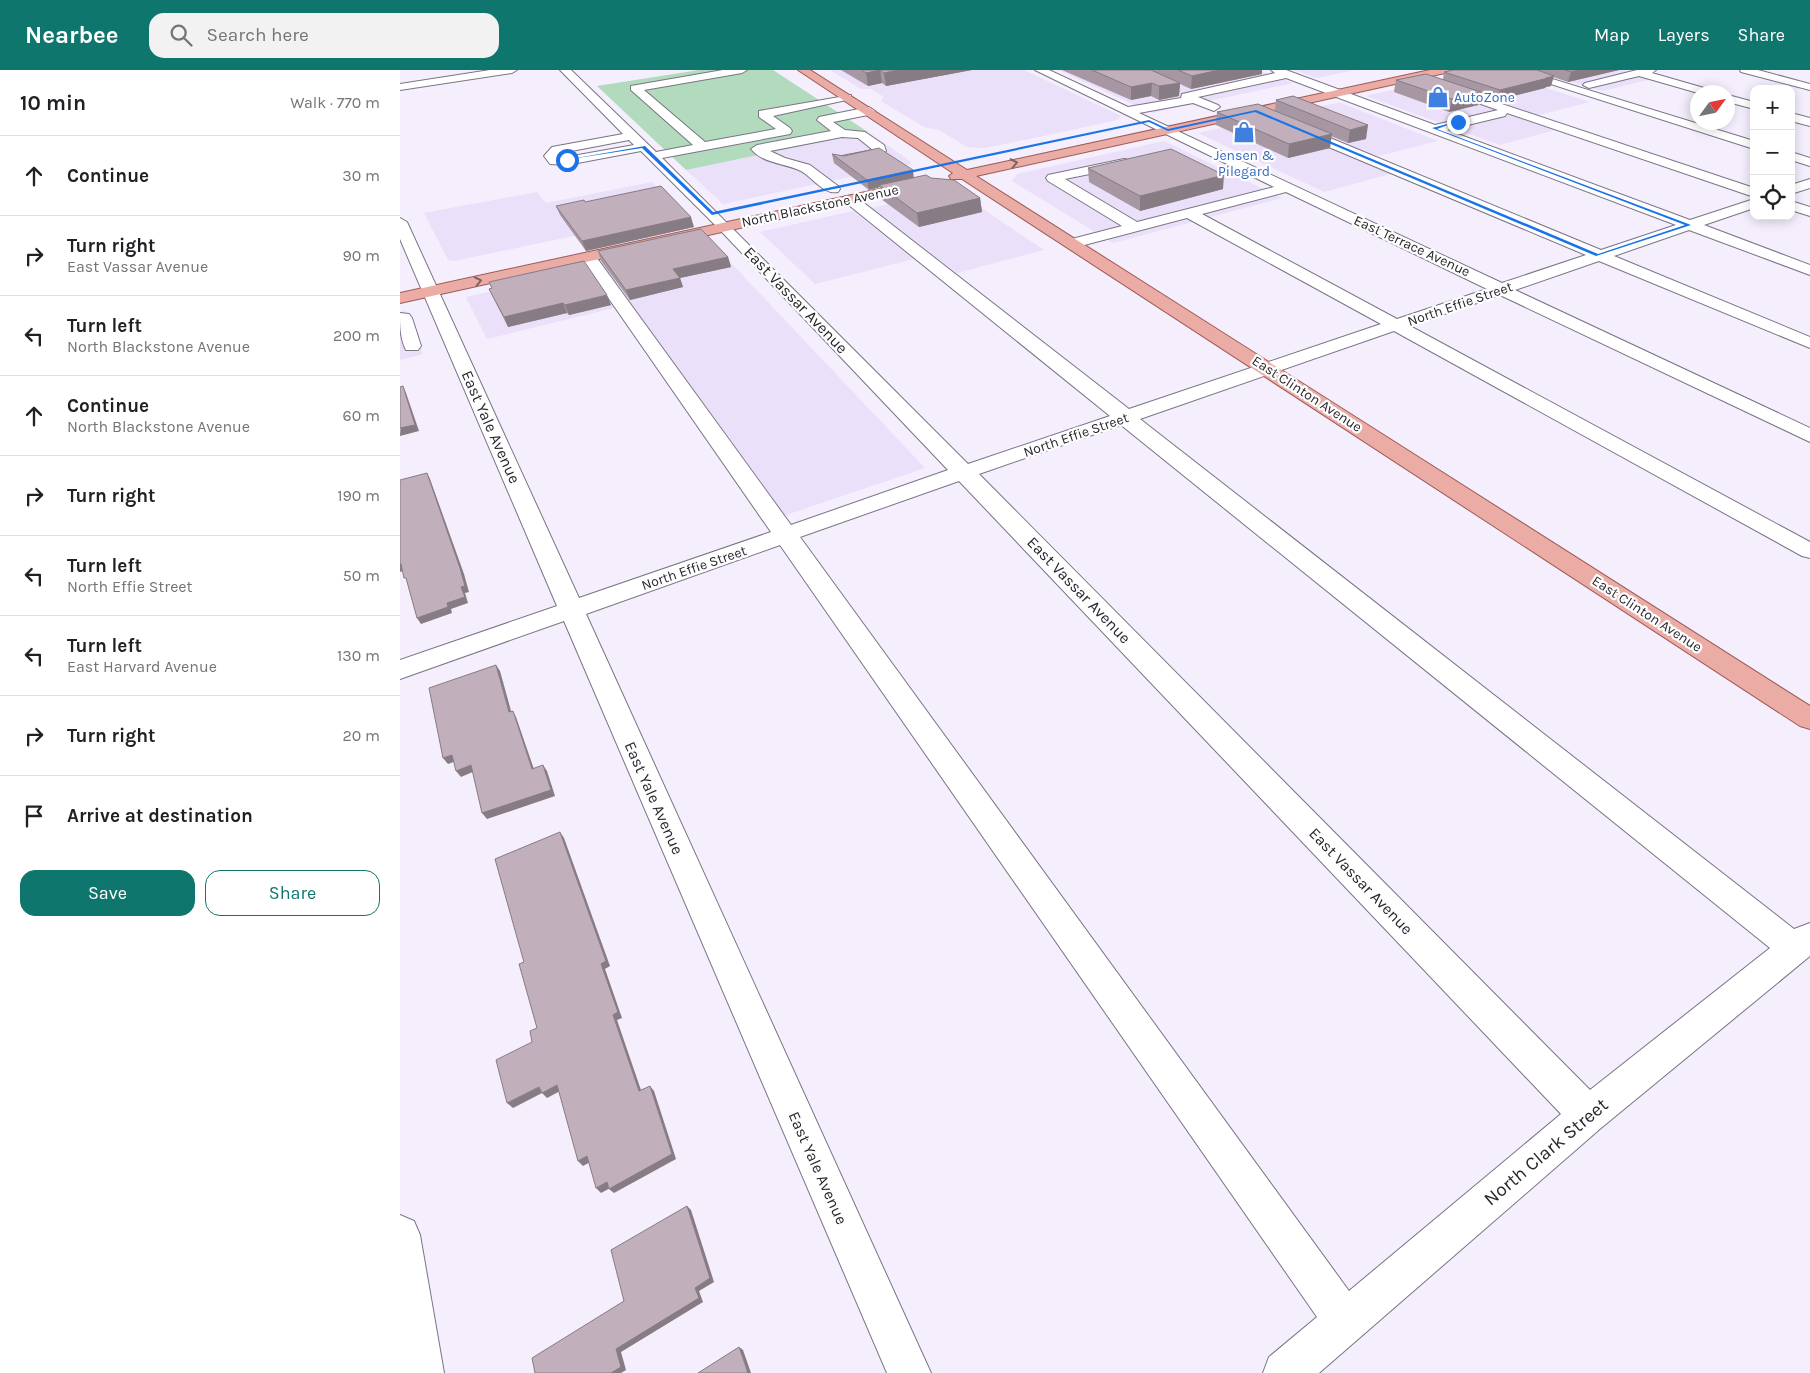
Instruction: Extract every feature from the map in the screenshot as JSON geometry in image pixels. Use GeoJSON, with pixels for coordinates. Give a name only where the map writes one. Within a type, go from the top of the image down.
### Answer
{"type":"FeatureCollection","features":[{"type":"Feature","properties":{"kind":"main road","name":"East Clinton Avenue"},"geometry":{"type":"LineString","coordinates":[[803,70],[961,166],[1073,243],[1810,719]]}},
{"type":"Feature","properties":{"kind":"main road","name":"North Blackstone Avenue"},"geometry":{"type":"LineString","coordinates":[[693,218],[723,217],[850,200],[961,166],[1173,119],[1214,107],[1392,70]]}},
{"type":"Feature","properties":{"kind":"main road","name":"North Blackstone Avenue"},"geometry":{"type":"LineString","coordinates":[[1173,119],[1255,111],[1445,70]]}},
{"type":"Feature","properties":{"kind":"main road"},"geometry":{"type":"LineString","coordinates":[[1001,153],[1152,114]]}},
{"type":"Feature","properties":{"kind":"main road","name":"North Blackstone Avenue"},"geometry":{"type":"LineString","coordinates":[[777,200],[833,189],[930,175]]}},
{"type":"Feature","properties":{"kind":"main road","name":"North Blackstone Avenue"},"geometry":{"type":"LineString","coordinates":[[400,298],[426,280],[588,257],[723,217]]}},
{"type":"Feature","properties":{"kind":"street"},"geometry":{"type":"LineString","coordinates":[[400,87],[512,70]]}},
{"type":"Feature","properties":{"kind":"street","name":"East Vassar Avenue"},"geometry":{"type":"LineString","coordinates":[[565,70],[653,156],[723,217],[964,472],[1588,1115]]}},
{"type":"Feature","properties":{"kind":"street"},"geometry":{"type":"LineString","coordinates":[[703,147],[635,88],[742,70]]}},
{"type":"Feature","properties":{"kind":"street","name":"East Terrace Avenue"},"geometry":{"type":"LineString","coordinates":[[1040,70],[1128,111],[1173,119],[1289,188],[1810,436]]}},
{"type":"Feature","properties":{"kind":"street"},"geometry":{"type":"LineString","coordinates":[[1276,70],[1810,270]]}},
{"type":"Feature","properties":{"kind":"street"},"geometry":{"type":"LineString","coordinates":[[1512,70],[1559,76],[1589,85]]}},
{"type":"Feature","properties":{"kind":"street"},"geometry":{"type":"LineString","coordinates":[[1745,70],[1810,87]]}},
{"type":"Feature","properties":{"kind":"street"},"geometry":{"type":"LineString","coordinates":[[1574,89],[1642,71],[1690,87]]}},
{"type":"Feature","properties":{"kind":"street"},"geometry":{"type":"LineString","coordinates":[[1139,100],[1152,114],[1223,82],[1240,84],[1288,74]]}},
{"type":"Feature","properties":{"kind":"street"},"geometry":{"type":"LineString","coordinates":[[1541,75],[1574,89],[1750,144]]}},
{"type":"Feature","properties":{"kind":"street"},"geometry":{"type":"LineString","coordinates":[[1413,77],[1750,191]]}},
{"type":"Feature","properties":{"kind":"street"},"geometry":{"type":"LineString","coordinates":[[1223,82],[1245,97]]}},
{"type":"Feature","properties":{"kind":"street"},"geometry":{"type":"LineString","coordinates":[[1366,87],[1382,94]]}},
{"type":"Feature","properties":{"kind":"street"},"geometry":{"type":"LineString","coordinates":[[1173,88],[1214,107]]}},
{"type":"Feature","properties":{"kind":"street"},"geometry":{"type":"LineString","coordinates":[[653,156],[786,131],[763,114],[846,97]]}},
{"type":"Feature","properties":{"kind":"street"},"geometry":{"type":"LineString","coordinates":[[1735,100],[1750,105]]}},
{"type":"Feature","properties":{"kind":"street"},"geometry":{"type":"LineString","coordinates":[[842,133],[823,120],[869,111]]}},
{"type":"Feature","properties":{"kind":"street"},"geometry":{"type":"LineString","coordinates":[[1255,111],[1810,343]]}},
{"type":"Feature","properties":{"kind":"street"},"geometry":{"type":"LineString","coordinates":[[1434,129],[1500,113]]}},
{"type":"Feature","properties":{"kind":"street"},"geometry":{"type":"LineString","coordinates":[[1434,114],[1458,122]]}},
{"type":"Feature","properties":{"kind":"street"},"geometry":{"type":"LineString","coordinates":[[1795,117],[1810,122]]}},
{"type":"Feature","properties":{"kind":"street"},"geometry":{"type":"LineString","coordinates":[[833,189],[805,168],[780,161],[757,149],[842,133],[861,135],[879,148],[880,151],[845,159]]}},
{"type":"Feature","properties":{"kind":"street"},"geometry":{"type":"LineString","coordinates":[[632,136],[557,150],[551,156],[555,161],[567,160],[643,146]]}},
{"type":"Feature","properties":{"kind":"street"},"geometry":{"type":"LineString","coordinates":[[1795,157],[1810,162]]}},
{"type":"Feature","properties":{"kind":"street"},"geometry":{"type":"LineString","coordinates":[[1135,227],[1053,178],[1136,160]]}},
{"type":"Feature","properties":{"kind":"street"},"geometry":{"type":"LineString","coordinates":[[805,168],[820,165]]}},
{"type":"Feature","properties":{"kind":"street"},"geometry":{"type":"LineString","coordinates":[[1795,189],[1810,183]]}},
{"type":"Feature","properties":{"kind":"street"},"geometry":{"type":"LineString","coordinates":[[1243,186],[1261,195]]}},
{"type":"Feature","properties":{"kind":"street"},"geometry":{"type":"LineString","coordinates":[[1073,243],[1289,188]]}},
{"type":"Feature","properties":{"kind":"street"},"geometry":{"type":"LineString","coordinates":[[850,200],[1127,418],[1803,942]]}},
{"type":"Feature","properties":{"kind":"street","name":"North Effie Street"},"geometry":{"type":"LineString","coordinates":[[400,670],[964,472],[1269,370],[1598,255],[1750,204]]}},
{"type":"Feature","properties":{"kind":"street"},"geometry":{"type":"LineString","coordinates":[[1795,206],[1810,212]]}},
{"type":"Feature","properties":{"kind":"street"},"geometry":{"type":"LineString","coordinates":[[1189,213],[1810,551]]}},
{"type":"Feature","properties":{"kind":"street","name":"East Yale Avenue"},"geometry":{"type":"LineString","coordinates":[[400,222],[909,1373]]}},
{"type":"Feature","properties":{"kind":"street"},"geometry":{"type":"LineString","coordinates":[[588,257],[1346,1322]]}},
{"type":"Feature","properties":{"kind":"street"},"geometry":{"type":"LineString","coordinates":[[400,318],[403,318],[412,346]]}},
{"type":"Feature","properties":{"kind":"street","name":"North Clark Street"},"geometry":{"type":"LineString","coordinates":[[1285,1373],[1588,1115],[1803,942]]}},
{"type":"Feature","properties":{"kind":"street"},"geometry":{"type":"LineString","coordinates":[[400,1235],[422,1373]]}},
{"type":"Feature","properties":{"kind":"shaded area"},"geometry":{"type":"Polygon","coordinates":[[[830,70],[1024,70],[1121,116],[1117,120],[1039,137],[984,148],[967,147],[939,130],[924,127],[881,101],[884,97],[871,89],[861,89],[830,70]]]}},
{"type":"Feature","properties":{"kind":"shaded area"},"geometry":{"type":"Polygon","coordinates":[[[1058,70],[1258,70],[1293,83],[1152,113],[1058,70]]]}},
{"type":"Feature","properties":{"kind":"shaded area"},"geometry":{"type":"Polygon","coordinates":[[[1294,70],[1356,70],[1317,78],[1294,70]]]}},
{"type":"Feature","properties":{"kind":"shaded area"},"geometry":{"type":"Polygon","coordinates":[[[1481,70],[1489,70],[1590,102],[1535,116],[1432,81],[1481,70]]]}},
{"type":"Feature","properties":{"kind":"shaded area"},"geometry":{"type":"Polygon","coordinates":[[[1531,70],[1622,70],[1652,79],[1602,91],[1531,70]]]}},
{"type":"Feature","properties":{"kind":"shaded area"},"geometry":{"type":"Polygon","coordinates":[[[1423,83],[1559,129],[1500,145],[1366,96],[1423,83]]]}},
{"type":"Feature","properties":{"kind":"shaded area"},"geometry":{"type":"Polygon","coordinates":[[[1337,103],[1438,141],[1374,157],[1275,116],[1337,103]]]}},
{"type":"Feature","properties":{"kind":"shaded area"},"geometry":{"type":"Polygon","coordinates":[[[1265,118],[1394,173],[1324,192],[1198,133],[1265,118]]]}},
{"type":"Feature","properties":{"kind":"shaded area"},"geometry":{"type":"Polygon","coordinates":[[[868,132],[910,161],[911,164],[723,204],[686,170],[868,132]]]}},
{"type":"Feature","properties":{"kind":"shaded area"},"geometry":{"type":"Polygon","coordinates":[[[1164,141],[1282,198],[1206,218],[1187,208],[1095,232],[1012,181],[1017,174],[1164,141]]]}},
{"type":"Feature","properties":{"kind":"shaded area"},"geometry":{"type":"Polygon","coordinates":[[[652,182],[680,210],[674,215],[454,261],[448,260],[424,213],[537,192],[546,203],[652,182]]]}},
{"type":"Feature","properties":{"kind":"shaded area"},"geometry":{"type":"Polygon","coordinates":[[[938,192],[971,201],[1044,250],[957,273],[872,208],[938,192]]]}},
{"type":"Feature","properties":{"kind":"shaded area"},"geometry":{"type":"Polygon","coordinates":[[[853,211],[914,259],[815,284],[760,232],[853,211]]]}},
{"type":"Feature","properties":{"kind":"shaded area"},"geometry":{"type":"Polygon","coordinates":[[[1185,220],[1196,221],[1113,243],[1108,240],[1185,220]]]}},
{"type":"Feature","properties":{"kind":"shaded area"},"geometry":{"type":"Polygon","coordinates":[[[711,242],[925,468],[783,516],[601,267],[711,242]]]}},
{"type":"Feature","properties":{"kind":"shaded area"},"geometry":{"type":"Polygon","coordinates":[[[587,270],[614,308],[487,339],[466,297],[587,270]]]}},
{"type":"Feature","properties":{"kind":"shaded area"},"geometry":{"type":"Polygon","coordinates":[[[406,311],[423,354],[400,360],[400,312],[406,311]]]}},
{"type":"Feature","properties":{"kind":"green space"},"geometry":{"type":"Polygon","coordinates":[[[699,70],[773,70],[868,132],[686,170],[597,86],[699,70]]]}},
{"type":"Feature","properties":{"kind":"building"},"geometry":{"type":"Polygon","coordinates":[[[862,70],[880,70],[866,73],[862,70]]]}},
{"type":"Feature","properties":{"kind":"building"},"geometry":{"type":"Polygon","coordinates":[[[880,70],[898,70],[884,73],[880,70]]]}},
{"type":"Feature","properties":{"kind":"building"},"geometry":{"type":"Polygon","coordinates":[[[1092,70],[1151,70],[1180,83],[1159,86],[1152,83],[1131,87],[1092,70]]]}},
{"type":"Feature","properties":{"kind":"building"},"geometry":{"type":"Polygon","coordinates":[[[1178,70],[1219,70],[1192,76],[1178,70]]]}},
{"type":"Feature","properties":{"kind":"building"},"geometry":{"type":"Polygon","coordinates":[[[1453,70],[1537,70],[1554,76],[1500,90],[1444,72],[1453,70]]]}},
{"type":"Feature","properties":{"kind":"building"},"geometry":{"type":"Polygon","coordinates":[[[1426,74],[1481,92],[1452,99],[1396,80],[1426,74]]]}},
{"type":"Feature","properties":{"kind":"building"},"geometry":{"type":"Polygon","coordinates":[[[1293,96],[1368,125],[1350,130],[1276,100],[1293,96]]]}},
{"type":"Feature","properties":{"kind":"building"},"geometry":{"type":"Polygon","coordinates":[[[1258,104],[1332,134],[1289,144],[1217,112],[1258,104]]]}},
{"type":"Feature","properties":{"kind":"building"},"geometry":{"type":"Polygon","coordinates":[[[879,148],[913,170],[867,180],[832,154],[844,156],[879,148]]]}},
{"type":"Feature","properties":{"kind":"building"},"geometry":{"type":"Polygon","coordinates":[[[1171,149],[1224,175],[1140,196],[1088,168],[1171,149]]]}},
{"type":"Feature","properties":{"kind":"building"},"geometry":{"type":"Polygon","coordinates":[[[926,175],[931,178],[954,180],[980,198],[917,213],[879,185],[926,175]]]}},
{"type":"Feature","properties":{"kind":"building"},"geometry":{"type":"Polygon","coordinates":[[[661,186],[691,217],[582,241],[556,206],[584,200],[585,202],[661,186]]]}},
{"type":"Feature","properties":{"kind":"building"},"geometry":{"type":"Polygon","coordinates":[[[701,229],[728,257],[673,269],[680,278],[626,290],[598,251],[701,229]]]}},
{"type":"Feature","properties":{"kind":"building"},"geometry":{"type":"Polygon","coordinates":[[[584,261],[607,295],[504,317],[489,289],[492,288],[489,282],[584,261]]]}},
{"type":"Feature","properties":{"kind":"building"},"geometry":{"type":"Polygon","coordinates":[[[403,386],[415,425],[400,428],[400,387],[403,386]]]}},
{"type":"Feature","properties":{"kind":"building"},"geometry":{"type":"Polygon","coordinates":[[[427,473],[460,568],[465,586],[461,587],[465,597],[447,603],[448,607],[417,618],[406,578],[404,578],[400,564],[400,480],[427,473]]]}},
{"type":"Feature","properties":{"kind":"building"},"geometry":{"type":"Polygon","coordinates":[[[496,665],[509,712],[513,711],[532,769],[543,765],[551,790],[482,813],[471,765],[456,771],[452,755],[443,758],[429,688],[496,665]]]}},
{"type":"Feature","properties":{"kind":"building"},"geometry":{"type":"Polygon","coordinates":[[[560,832],[606,961],[601,964],[618,1012],[613,1015],[639,1091],[650,1086],[672,1154],[609,1189],[607,1182],[596,1188],[587,1156],[578,1161],[557,1085],[542,1093],[539,1087],[507,1103],[496,1060],[532,1042],[530,1031],[537,1028],[519,964],[524,962],[495,859],[560,832]]]}},
{"type":"Feature","properties":{"kind":"building"},"geometry":{"type":"Polygon","coordinates":[[[687,1206],[710,1278],[695,1288],[699,1298],[616,1349],[621,1367],[611,1373],[535,1373],[532,1358],[624,1301],[611,1250],[687,1206]]]}},
{"type":"Feature","properties":{"kind":"building"},"geometry":{"type":"Polygon","coordinates":[[[739,1347],[748,1373],[698,1373],[739,1347]]]}},
{"type":"Feature","properties":{"kind":"place","name":"AutoZone"},"geometry":{"type":"Point","coordinates":[1438,97]}},
{"type":"Feature","properties":{"kind":"place","name":"Jensen & Pilegard"},"geometry":{"type":"Point","coordinates":[1244,132]}},
{"type":"Feature","properties":{"kind":"route"},"geometry":{"type":"LineString","coordinates":[[567,160],[643,146],[712,214],[1149,121],[1168,130],[1255,111],[1598,255],[1689,225],[1434,129],[1458,122]]}}]}
